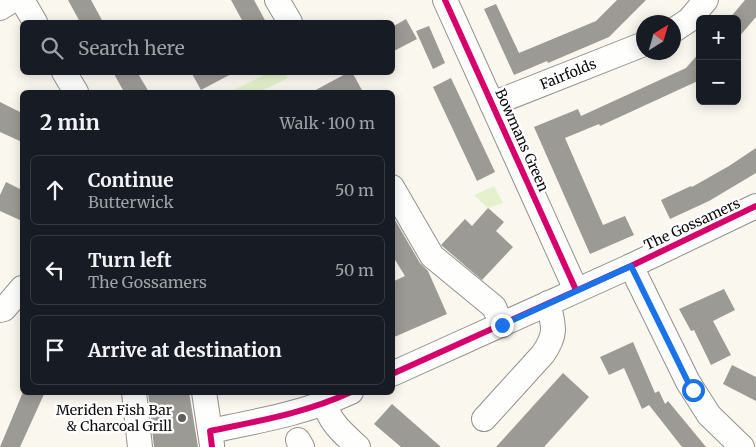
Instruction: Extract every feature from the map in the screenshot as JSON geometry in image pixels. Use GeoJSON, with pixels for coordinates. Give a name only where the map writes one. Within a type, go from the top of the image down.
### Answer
{"type":"FeatureCollection","features":[{"type":"Feature","properties":{"kind":"street"},"geometry":{"type":"LineString","coordinates":[[0,8],[13,0]]}},
{"type":"Feature","properties":{"kind":"street"},"geometry":{"type":"LineString","coordinates":[[22,0],[34,20]]}},
{"type":"Feature","properties":{"kind":"street"},"geometry":{"type":"LineString","coordinates":[[277,0],[289,20]]}},
{"type":"Feature","properties":{"kind":"street","name":"Bowmans Green"},"geometry":{"type":"LineString","coordinates":[[445,0],[576,290]]}},
{"type":"Feature","properties":{"kind":"street"},"geometry":{"type":"LineString","coordinates":[[681,25],[689,20],[706,0]]}},
{"type":"Feature","properties":{"kind":"street","name":"Fairfolds"},"geometry":{"type":"LineString","coordinates":[[492,104],[636,47]]}},
{"type":"Feature","properties":{"kind":"street"},"geometry":{"type":"LineString","coordinates":[[66,75],[75,90]]}},
{"type":"Feature","properties":{"kind":"street"},"geometry":{"type":"LineString","coordinates":[[395,192],[432,256],[494,307],[502,325]]}},
{"type":"Feature","properties":{"kind":"street","name":"The Gossamers"},"geometry":{"type":"LineString","coordinates":[[395,373],[631,266],[756,206]]}},
{"type":"Feature","properties":{"kind":"street"},"geometry":{"type":"LineString","coordinates":[[631,266],[688,382],[709,415],[742,447]]}},
{"type":"Feature","properties":{"kind":"street"},"geometry":{"type":"LineString","coordinates":[[0,310],[4,309],[20,290]]}},
{"type":"Feature","properties":{"kind":"street"},"geometry":{"type":"LineString","coordinates":[[484,419],[550,345],[554,328],[548,303]]}},
{"type":"Feature","properties":{"kind":"street"},"geometry":{"type":"LineString","coordinates":[[134,395],[140,447]]}},
{"type":"Feature","properties":{"kind":"street"},"geometry":{"type":"LineString","coordinates":[[204,395],[211,439],[325,404],[344,395]]}},
{"type":"Feature","properties":{"kind":"street"},"geometry":{"type":"LineString","coordinates":[[325,404],[327,412],[336,427],[355,446]]}},
{"type":"Feature","properties":{"kind":"green space"},"geometry":{"type":"Polygon","coordinates":[[[264,75],[286,75],[288,78],[263,90],[234,90],[264,75]]]}},
{"type":"Feature","properties":{"kind":"green space"},"geometry":{"type":"Polygon","coordinates":[[[494,186],[503,203],[488,208],[474,195],[494,186]]]}},
{"type":"Feature","properties":{"kind":"building"},"geometry":{"type":"Polygon","coordinates":[[[68,0],[91,0],[102,20],[79,20],[68,0]]]}},
{"type":"Feature","properties":{"kind":"building"},"geometry":{"type":"Polygon","coordinates":[[[231,0],[254,0],[265,20],[242,20],[231,0]]]}},
{"type":"Feature","properties":{"kind":"building"},"geometry":{"type":"Polygon","coordinates":[[[617,0],[646,0],[609,37],[514,75],[484,9],[496,4],[519,53],[596,21],[617,0]]]}},
{"type":"Feature","properties":{"kind":"building"},"geometry":{"type":"Polygon","coordinates":[[[745,0],[756,0],[756,17],[741,34],[741,15],[732,15],[745,0]]]}},
{"type":"Feature","properties":{"kind":"building"},"geometry":{"type":"Polygon","coordinates":[[[406,19],[417,39],[395,50],[395,25],[406,19]]]}},
{"type":"Feature","properties":{"kind":"building"},"geometry":{"type":"Polygon","coordinates":[[[429,26],[445,63],[433,69],[416,31],[429,26]]]}},
{"type":"Feature","properties":{"kind":"building"},"geometry":{"type":"Polygon","coordinates":[[[696,57],[696,82],[600,126],[599,124],[565,138],[603,225],[625,216],[634,235],[590,254],[534,127],[578,109],[581,116],[686,68],[696,57]]]}},
{"type":"Feature","properties":{"kind":"building"},"geometry":{"type":"Polygon","coordinates":[[[115,75],[139,75],[148,90],[123,90],[115,75]]]}},
{"type":"Feature","properties":{"kind":"building"},"geometry":{"type":"Polygon","coordinates":[[[193,75],[229,75],[201,90],[193,75]]]}},
{"type":"Feature","properties":{"kind":"building"},"geometry":{"type":"Polygon","coordinates":[[[343,75],[354,75],[362,90],[316,90],[343,75]]]}},
{"type":"Feature","properties":{"kind":"building"},"geometry":{"type":"Polygon","coordinates":[[[451,78],[495,172],[477,181],[433,87],[451,78]]]}},
{"type":"Feature","properties":{"kind":"building"},"geometry":{"type":"Polygon","coordinates":[[[0,102],[20,112],[20,141],[0,132],[0,102]]]}},
{"type":"Feature","properties":{"kind":"building"},"geometry":{"type":"Polygon","coordinates":[[[756,148],[756,173],[709,201],[670,219],[661,200],[692,187],[756,148]]]}},
{"type":"Feature","properties":{"kind":"building"},"geometry":{"type":"Polygon","coordinates":[[[6,182],[20,189],[20,220],[0,211],[0,195],[6,182]]]}},
{"type":"Feature","properties":{"kind":"building"},"geometry":{"type":"Polygon","coordinates":[[[488,208],[504,222],[496,231],[513,247],[482,280],[441,245],[465,219],[472,226],[488,208]]]}},
{"type":"Feature","properties":{"kind":"building"},"geometry":{"type":"Polygon","coordinates":[[[395,220],[420,263],[428,271],[447,314],[395,337],[395,281],[405,276],[395,260],[395,220]]]}},
{"type":"Feature","properties":{"kind":"building"},"geometry":{"type":"Polygon","coordinates":[[[724,289],[735,310],[713,321],[731,355],[711,365],[694,330],[691,331],[679,309],[724,289]]]}},
{"type":"Feature","properties":{"kind":"building"},"geometry":{"type":"Polygon","coordinates":[[[633,342],[655,393],[659,391],[665,404],[668,401],[706,447],[682,447],[649,405],[642,409],[624,368],[609,375],[600,357],[633,342]]]}},
{"type":"Feature","properties":{"kind":"building"},"geometry":{"type":"Polygon","coordinates":[[[732,365],[756,377],[756,401],[723,384],[732,365]]]}},
{"type":"Feature","properties":{"kind":"building"},"geometry":{"type":"Polygon","coordinates":[[[563,373],[589,397],[544,447],[496,447],[563,373]]]}},
{"type":"Feature","properties":{"kind":"building"},"geometry":{"type":"Polygon","coordinates":[[[22,395],[44,395],[20,447],[0,447],[22,395]]]}},
{"type":"Feature","properties":{"kind":"building"},"geometry":{"type":"Polygon","coordinates":[[[148,395],[189,395],[198,447],[154,447],[148,395]]]}},
{"type":"Feature","properties":{"kind":"building"},"geometry":{"type":"Polygon","coordinates":[[[392,404],[441,447],[401,447],[374,424],[392,404]]]}},
{"type":"Feature","properties":{"kind":"cycle path"},"geometry":{"type":"LineString","coordinates":[[445,0],[576,290]]}},
{"type":"Feature","properties":{"kind":"cycle path"},"geometry":{"type":"LineString","coordinates":[[395,373],[631,266],[756,206]]}},
{"type":"Feature","properties":{"kind":"cycle path"},"geometry":{"type":"LineString","coordinates":[[212,447],[210,431],[299,411],[344,395]]}},
{"type":"Feature","properties":{"kind":"place","name":"Meriden Fish Bar & Charcoal Grill"},"geometry":{"type":"Point","coordinates":[182,418]}},
{"type":"Feature","properties":{"kind":"route"},"geometry":{"type":"LineString","coordinates":[[502,325],[631,266],[693,390]]}}]}
